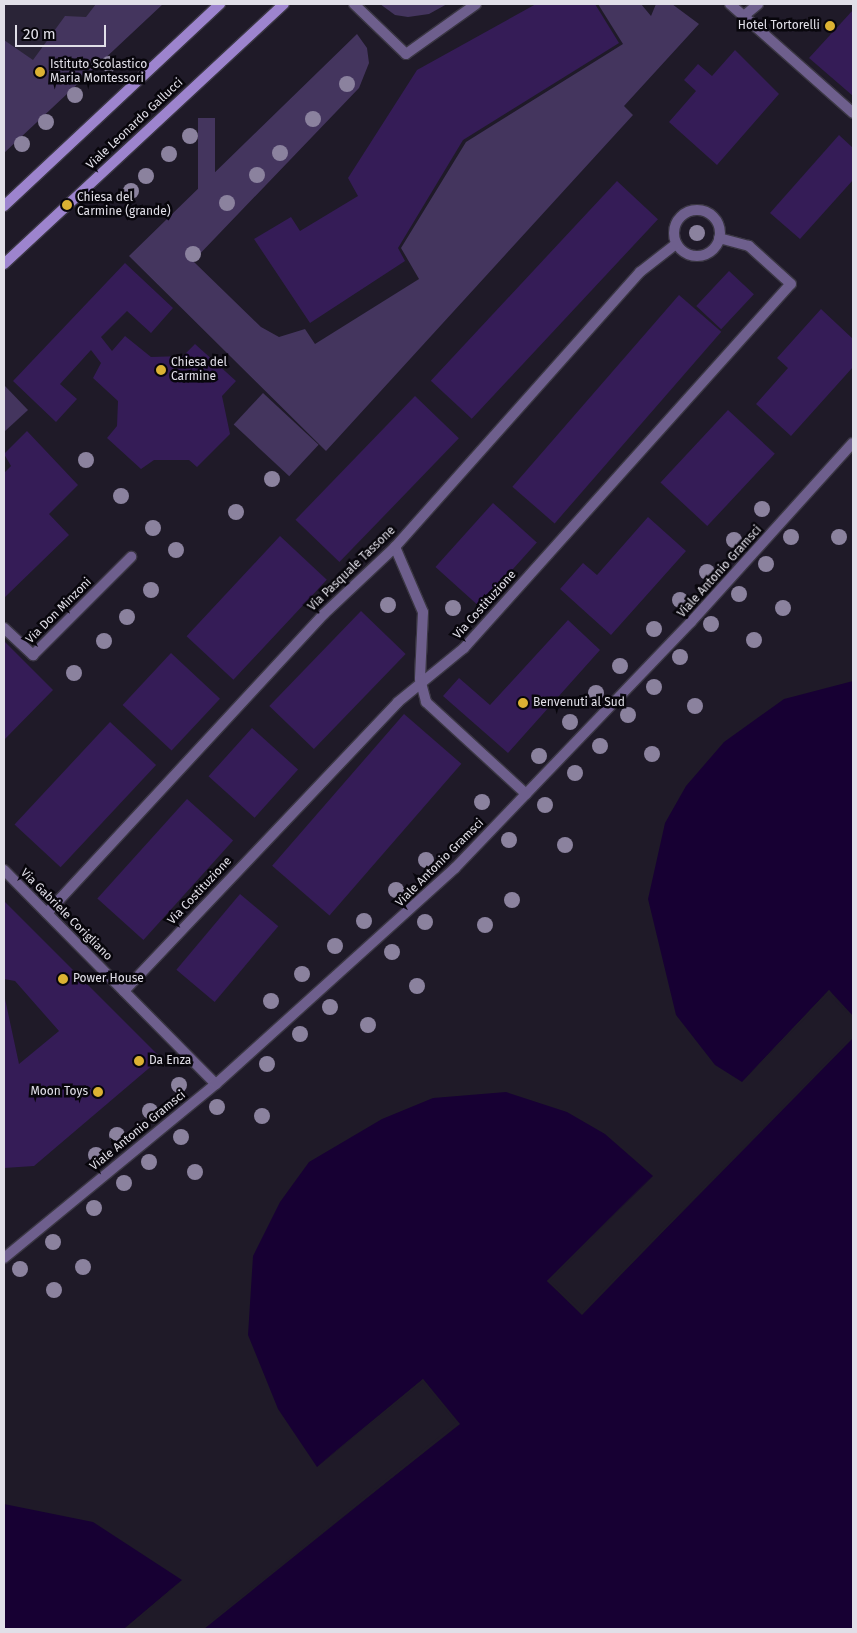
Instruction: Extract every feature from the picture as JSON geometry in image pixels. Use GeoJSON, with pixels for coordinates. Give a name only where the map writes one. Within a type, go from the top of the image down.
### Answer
{"type":"FeatureCollection","features":[{"type":"Feature","properties":{"kind":"street"},"geometry":{"type":"LineString","coordinates":[[4,206],[220,4]]}},
{"type":"Feature","properties":{"kind":"street","name":"Viale Leonardo Gallucci"},"geometry":{"type":"LineString","coordinates":[[4,264],[284,4]]}},
{"type":"Feature","properties":{"kind":"street"},"geometry":{"type":"LineString","coordinates":[[354,4],[406,54],[476,4]]}},
{"type":"Feature","properties":{"kind":"street"},"geometry":{"type":"LineString","coordinates":[[730,4],[745,15],[853,113]]}},
{"type":"Feature","properties":{"kind":"street"},"geometry":{"type":"LineString","coordinates":[[745,15],[758,4]]}},
{"type":"Feature","properties":{"kind":"street"},"geometry":{"type":"LineString","coordinates":[[692,210],[714,217],[719,238],[702,256],[685,253],[676,244],[674,226],[692,210]]}},
{"type":"Feature","properties":{"kind":"street","name":"Via Costituzione"},"geometry":{"type":"LineString","coordinates":[[124,991],[420,680],[464,648],[791,284],[749,246],[719,238]]}},
{"type":"Feature","properties":{"kind":"street","name":"Via Pasquale Tassone"},"geometry":{"type":"LineString","coordinates":[[46,913],[324,614],[395,547],[640,272],[676,244]]}},
{"type":"Feature","properties":{"kind":"street","name":"Viale Antonio Gramsci"},"geometry":{"type":"LineString","coordinates":[[4,1258],[216,1084],[364,953],[526,794],[853,444]]}},
{"type":"Feature","properties":{"kind":"street"},"geometry":{"type":"LineString","coordinates":[[395,547],[423,612],[420,680],[432,710],[526,794]]}},
{"type":"Feature","properties":{"kind":"street","name":"Via Don Minzoni"},"geometry":{"type":"LineString","coordinates":[[4,628],[33,655],[131,557]]}},
{"type":"Feature","properties":{"kind":"street","name":"Via Gabriele Corigliano"},"geometry":{"type":"LineString","coordinates":[[4,870],[216,1084]]}},
{"type":"Feature","properties":{"kind":"shaded area","name":"Istituto Scolastico Maria Montessori"},"geometry":{"type":"Polygon","coordinates":[[[4,4],[150,4],[4,141],[4,4]]]}},
{"type":"Feature","properties":{"kind":"shaded area","name":"Istituto Scolastico Maria Montessori"},"geometry":{"type":"Polygon","coordinates":[[[96,4],[163,4],[4,153],[4,40],[33,60],[65,16],[86,17],[96,4]]]}},
{"type":"Feature","properties":{"kind":"shaded area"},"geometry":{"type":"Polygon","coordinates":[[[380,4],[447,4],[429,14],[408,17],[395,15],[380,4]]]}},
{"type":"Feature","properties":{"kind":"shaded area"},"geometry":{"type":"Polygon","coordinates":[[[598,4],[641,4],[651,16],[656,4],[672,4],[699,24],[624,106],[633,115],[326,451],[129,256],[357,34],[367,48],[369,63],[359,88],[193,261],[261,327],[279,337],[305,329],[315,344],[419,279],[401,248],[466,142],[623,44],[598,4]]]}},
{"type":"Feature","properties":{"kind":"shaded area"},"geometry":{"type":"Polygon","coordinates":[[[198,118],[215,118],[215,225],[198,225],[198,118]]]}},
{"type":"Feature","properties":{"kind":"shaded area"},"geometry":{"type":"Polygon","coordinates":[[[4,385],[28,410],[4,432],[4,385]]]}},
{"type":"Feature","properties":{"kind":"shaded area"},"geometry":{"type":"Polygon","coordinates":[[[263,393],[319,445],[289,476],[234,424],[263,393]]]}},
{"type":"Feature","properties":{"kind":"shaded area"},"geometry":{"type":"Polygon","coordinates":[[[853,681],[853,1016],[829,990],[742,1082],[715,1065],[676,1015],[648,899],[665,823],[686,786],[724,742],[784,699],[853,681]]]}},
{"type":"Feature","properties":{"kind":"shaded area"},"geometry":{"type":"Polygon","coordinates":[[[853,1038],[853,1629],[204,1629],[459,1424],[423,1379],[317,1467],[278,1409],[248,1335],[253,1256],[280,1202],[309,1162],[382,1119],[433,1098],[506,1092],[567,1112],[605,1134],[653,1176],[547,1281],[582,1314],[853,1038]]]}},
{"type":"Feature","properties":{"kind":"shaded area"},"geometry":{"type":"Polygon","coordinates":[[[4,1504],[93,1522],[182,1580],[124,1629],[4,1629],[4,1504]]]}},
{"type":"Feature","properties":{"kind":"pier"},"geometry":{"type":"Polygon","coordinates":[[[829,990],[853,1019],[829,994],[740,1084],[829,990]]]}},
{"type":"Feature","properties":{"kind":"pier"},"geometry":{"type":"Polygon","coordinates":[[[853,1035],[582,1315],[547,1281],[654,1174],[550,1281],[582,1311],[853,1035]]]}},
{"type":"Feature","properties":{"kind":"pier"},"geometry":{"type":"Polygon","coordinates":[[[423,1379],[460,1424],[201,1629],[456,1423],[423,1382],[315,1468],[423,1379]]]}},
{"type":"Feature","properties":{"kind":"pier"},"geometry":{"type":"Polygon","coordinates":[[[181,1581],[128,1629],[124,1629],[181,1581]]]}},
{"type":"Feature","properties":{"kind":"building"},"geometry":{"type":"Polygon","coordinates":[[[536,4],[595,4],[619,43],[463,140],[398,248],[405,261],[310,323],[254,239],[291,217],[300,231],[358,196],[348,178],[417,70],[536,4]]]}},
{"type":"Feature","properties":{"kind":"building"},"geometry":{"type":"Polygon","coordinates":[[[853,10],[853,96],[809,58],[853,10]]]}},
{"type":"Feature","properties":{"kind":"building"},"geometry":{"type":"Polygon","coordinates":[[[735,50],[779,94],[717,165],[669,122],[696,91],[684,80],[698,64],[712,76],[735,50]]]}},
{"type":"Feature","properties":{"kind":"building"},"geometry":{"type":"Polygon","coordinates":[[[839,135],[853,148],[853,180],[800,239],[770,213],[839,135]]]}},
{"type":"Feature","properties":{"kind":"building"},"geometry":{"type":"Polygon","coordinates":[[[617,181],[658,219],[472,419],[431,381],[617,181]]]}},
{"type":"Feature","properties":{"kind":"building","name":"Chiesa del Carmine"},"geometry":{"type":"Polygon","coordinates":[[[125,263],[173,308],[151,333],[127,311],[101,337],[112,351],[125,336],[151,357],[183,356],[195,344],[236,381],[222,396],[230,434],[197,467],[189,460],[154,460],[141,469],[107,438],[117,426],[118,401],[93,378],[101,363],[91,350],[60,384],[77,399],[56,422],[13,381],[125,263]]]}},
{"type":"Feature","properties":{"kind":"building"},"geometry":{"type":"Polygon","coordinates":[[[729,271],[754,294],[721,329],[696,306],[729,271]]]}},
{"type":"Feature","properties":{"kind":"building"},"geometry":{"type":"Polygon","coordinates":[[[679,295],[721,332],[555,523],[512,487],[679,295]]]}},
{"type":"Feature","properties":{"kind":"building"},"geometry":{"type":"Polygon","coordinates":[[[821,309],[853,339],[853,367],[791,436],[756,404],[788,368],[777,358],[821,309]]]}},
{"type":"Feature","properties":{"kind":"building"},"geometry":{"type":"Polygon","coordinates":[[[415,396],[459,438],[339,562],[296,520],[415,396]]]}},
{"type":"Feature","properties":{"kind":"building"},"geometry":{"type":"Polygon","coordinates":[[[728,410],[775,454],[707,526],[660,482],[728,410]]]}},
{"type":"Feature","properties":{"kind":"building"},"geometry":{"type":"Polygon","coordinates":[[[27,431],[78,485],[49,514],[69,535],[4,598],[4,473],[11,466],[4,454],[27,431]]]}},
{"type":"Feature","properties":{"kind":"building"},"geometry":{"type":"Polygon","coordinates":[[[493,503],[537,542],[479,606],[435,567],[493,503]]]}},
{"type":"Feature","properties":{"kind":"building"},"geometry":{"type":"Polygon","coordinates":[[[648,517],[686,551],[611,635],[560,589],[583,563],[597,575],[648,517]]]}},
{"type":"Feature","properties":{"kind":"building"},"geometry":{"type":"Polygon","coordinates":[[[280,536],[327,580],[233,680],[187,636],[280,536]]]}},
{"type":"Feature","properties":{"kind":"building"},"geometry":{"type":"Polygon","coordinates":[[[361,611],[406,654],[314,749],[269,706],[361,611]]]}},
{"type":"Feature","properties":{"kind":"building"},"geometry":{"type":"Polygon","coordinates":[[[568,620],[600,650],[508,753],[443,696],[459,678],[490,705],[568,620]]]}},
{"type":"Feature","properties":{"kind":"building"},"geometry":{"type":"Polygon","coordinates":[[[4,641],[53,690],[4,740],[4,641]]]}},
{"type":"Feature","properties":{"kind":"building"},"geometry":{"type":"Polygon","coordinates":[[[171,653],[220,699],[172,751],[123,705],[171,653]]]}},
{"type":"Feature","properties":{"kind":"building"},"geometry":{"type":"Polygon","coordinates":[[[404,714],[461,764],[329,916],[272,866],[404,714]]]}},
{"type":"Feature","properties":{"kind":"building"},"geometry":{"type":"Polygon","coordinates":[[[110,722],[156,765],[61,867],[15,824],[110,722]]]}},
{"type":"Feature","properties":{"kind":"building"},"geometry":{"type":"Polygon","coordinates":[[[252,728],[298,769],[255,818],[209,776],[252,728]]]}},
{"type":"Feature","properties":{"kind":"building"},"geometry":{"type":"Polygon","coordinates":[[[187,799],[233,840],[143,940],[97,899],[187,799]]]}},
{"type":"Feature","properties":{"kind":"building"},"geometry":{"type":"Polygon","coordinates":[[[240,894],[278,926],[215,1002],[176,970],[240,894]]]}},
{"type":"Feature","properties":{"kind":"building"},"geometry":{"type":"Polygon","coordinates":[[[4,901],[161,1058],[34,1166],[4,1168],[4,994],[19,1064],[59,1031],[15,981],[4,979],[4,901]]]}},
{"type":"Feature","properties":{"kind":"place","name":"Hotel Tortorelli"},"geometry":{"type":"Point","coordinates":[830,26]}},
{"type":"Feature","properties":{"kind":"place","name":"Istituto Scolastico Maria Montessori"},"geometry":{"type":"Point","coordinates":[40,72]}},
{"type":"Feature","properties":{"kind":"place","name":"Chiesa del Carmine (grande)"},"geometry":{"type":"Point","coordinates":[67,205]}},
{"type":"Feature","properties":{"kind":"place","name":"Chiesa del Carmine"},"geometry":{"type":"Point","coordinates":[161,370]}},
{"type":"Feature","properties":{"kind":"place","name":"Benvenuti al Sud"},"geometry":{"type":"Point","coordinates":[523,703]}},
{"type":"Feature","properties":{"kind":"place","name":"Power House"},"geometry":{"type":"Point","coordinates":[63,979]}},
{"type":"Feature","properties":{"kind":"place","name":"Da Enza"},"geometry":{"type":"Point","coordinates":[139,1061]}},
{"type":"Feature","properties":{"kind":"place","name":"Moon Toys"},"geometry":{"type":"Point","coordinates":[98,1092]}}]}
